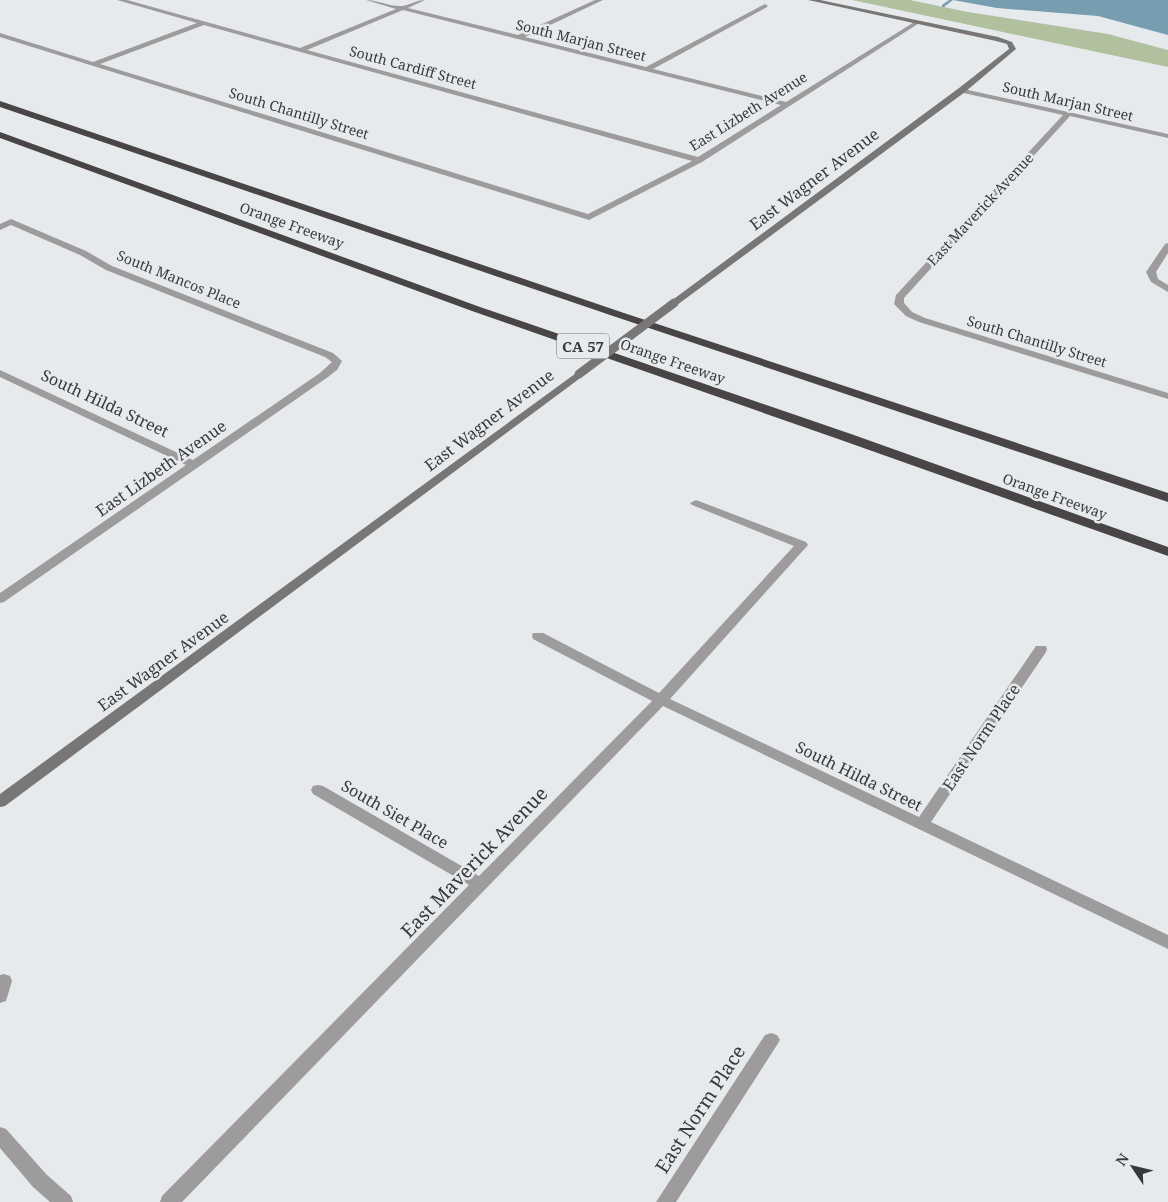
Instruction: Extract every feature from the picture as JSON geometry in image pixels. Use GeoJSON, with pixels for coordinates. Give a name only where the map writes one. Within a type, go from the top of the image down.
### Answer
{"type":"FeatureCollection","features":[{"type":"Feature","properties":{"kind":"highway","name":"Orange Freeway"},"geometry":{"type":"LineString","coordinates":[[0,104],[626,317],[1168,498]]}},
{"type":"Feature","properties":{"kind":"highway","name":"Orange Freeway"},"geometry":{"type":"LineString","coordinates":[[0,135],[476,309],[1168,552]]}},
{"type":"Feature","properties":{"kind":"street","name":"South Cardiff Street"},"geometry":{"type":"LineString","coordinates":[[120,0],[699,160]]}},
{"type":"Feature","properties":{"kind":"street","name":"South Marjan Street"},"geometry":{"type":"LineString","coordinates":[[369,0],[788,104]]}},
{"type":"Feature","properties":{"kind":"street"},"geometry":{"type":"LineString","coordinates":[[300,50],[422,0]]}},
{"type":"Feature","properties":{"kind":"street"},"geometry":{"type":"LineString","coordinates":[[519,37],[600,0]]}},
{"type":"Feature","properties":{"kind":"street"},"geometry":{"type":"LineString","coordinates":[[811,0],[918,22]]}},
{"type":"Feature","properties":{"kind":"street"},"geometry":{"type":"LineString","coordinates":[[647,69],[765,6]]}},
{"type":"Feature","properties":{"kind":"street","name":"East Wagner Avenue"},"geometry":{"type":"LineString","coordinates":[[0,802],[1011,53],[1013,46],[1010,44],[918,22]]}},
{"type":"Feature","properties":{"kind":"street","name":"East Lizbeth Avenue"},"geometry":{"type":"LineString","coordinates":[[589,217],[699,160],[918,22]]}},
{"type":"Feature","properties":{"kind":"street"},"geometry":{"type":"LineString","coordinates":[[94,64],[204,23]]}},
{"type":"Feature","properties":{"kind":"street","name":"South Chantilly Street"},"geometry":{"type":"LineString","coordinates":[[0,35],[589,217]]}},
{"type":"Feature","properties":{"kind":"street","name":"South Marjan Street"},"geometry":{"type":"LineString","coordinates":[[962,90],[1168,136]]}},
{"type":"Feature","properties":{"kind":"street","name":"East Maverick Avenue"},"geometry":{"type":"LineString","coordinates":[[901,308],[899,301],[902,294],[1068,114]]}},
{"type":"Feature","properties":{"kind":"street","name":"South Mancos Place"},"geometry":{"type":"LineString","coordinates":[[0,227],[11,222],[83,253],[109,268],[329,355],[337,361]]}},
{"type":"Feature","properties":{"kind":"street"},"geometry":{"type":"LineString","coordinates":[[1168,246],[1151,272],[1157,283],[1168,289]]}},
{"type":"Feature","properties":{"kind":"street","name":"South Chantilly Street"},"geometry":{"type":"LineString","coordinates":[[901,308],[922,320],[1168,396]]}},
{"type":"Feature","properties":{"kind":"street","name":"East Lizbeth Avenue"},"geometry":{"type":"LineString","coordinates":[[0,599],[324,375],[333,368],[337,361]]}},
{"type":"Feature","properties":{"kind":"street","name":"South Hilda Street"},"geometry":{"type":"LineString","coordinates":[[0,373],[194,464]]}},
{"type":"Feature","properties":{"kind":"street","name":"East Maverick Avenue"},"geometry":{"type":"LineString","coordinates":[[169,1202],[661,700],[802,545],[696,503]]}},
{"type":"Feature","properties":{"kind":"street","name":"South Hilda Street"},"geometry":{"type":"LineString","coordinates":[[538,636],[661,700],[1168,942]]}},
{"type":"Feature","properties":{"kind":"street","name":"East Norm Place"},"geometry":{"type":"LineString","coordinates":[[922,825],[1041,649]]}},
{"type":"Feature","properties":{"kind":"street","name":"South Siet Place"},"geometry":{"type":"LineString","coordinates":[[318,790],[480,884]]}},
{"type":"Feature","properties":{"kind":"street","name":"East Norm Place"},"geometry":{"type":"LineString","coordinates":[[665,1202],[772,1040]]}},
{"type":"Feature","properties":{"kind":"street"},"geometry":{"type":"LineString","coordinates":[[0,1135],[40,1181],[64,1202]]}},
{"type":"Feature","properties":{"kind":"green space"},"geometry":{"type":"Polygon","coordinates":[[[852,0],[910,0],[968,12],[1108,34],[1168,50],[1168,67],[852,0]]]}},
{"type":"Feature","properties":{"kind":"water"},"geometry":{"type":"Polygon","coordinates":[[[953,0],[1168,0],[1168,35],[1098,16],[997,8],[953,0]]]}},
{"type":"Feature","properties":{"kind":"waterway"},"geometry":{"type":"LineString","coordinates":[[943,6],[951,0]]}}]}
